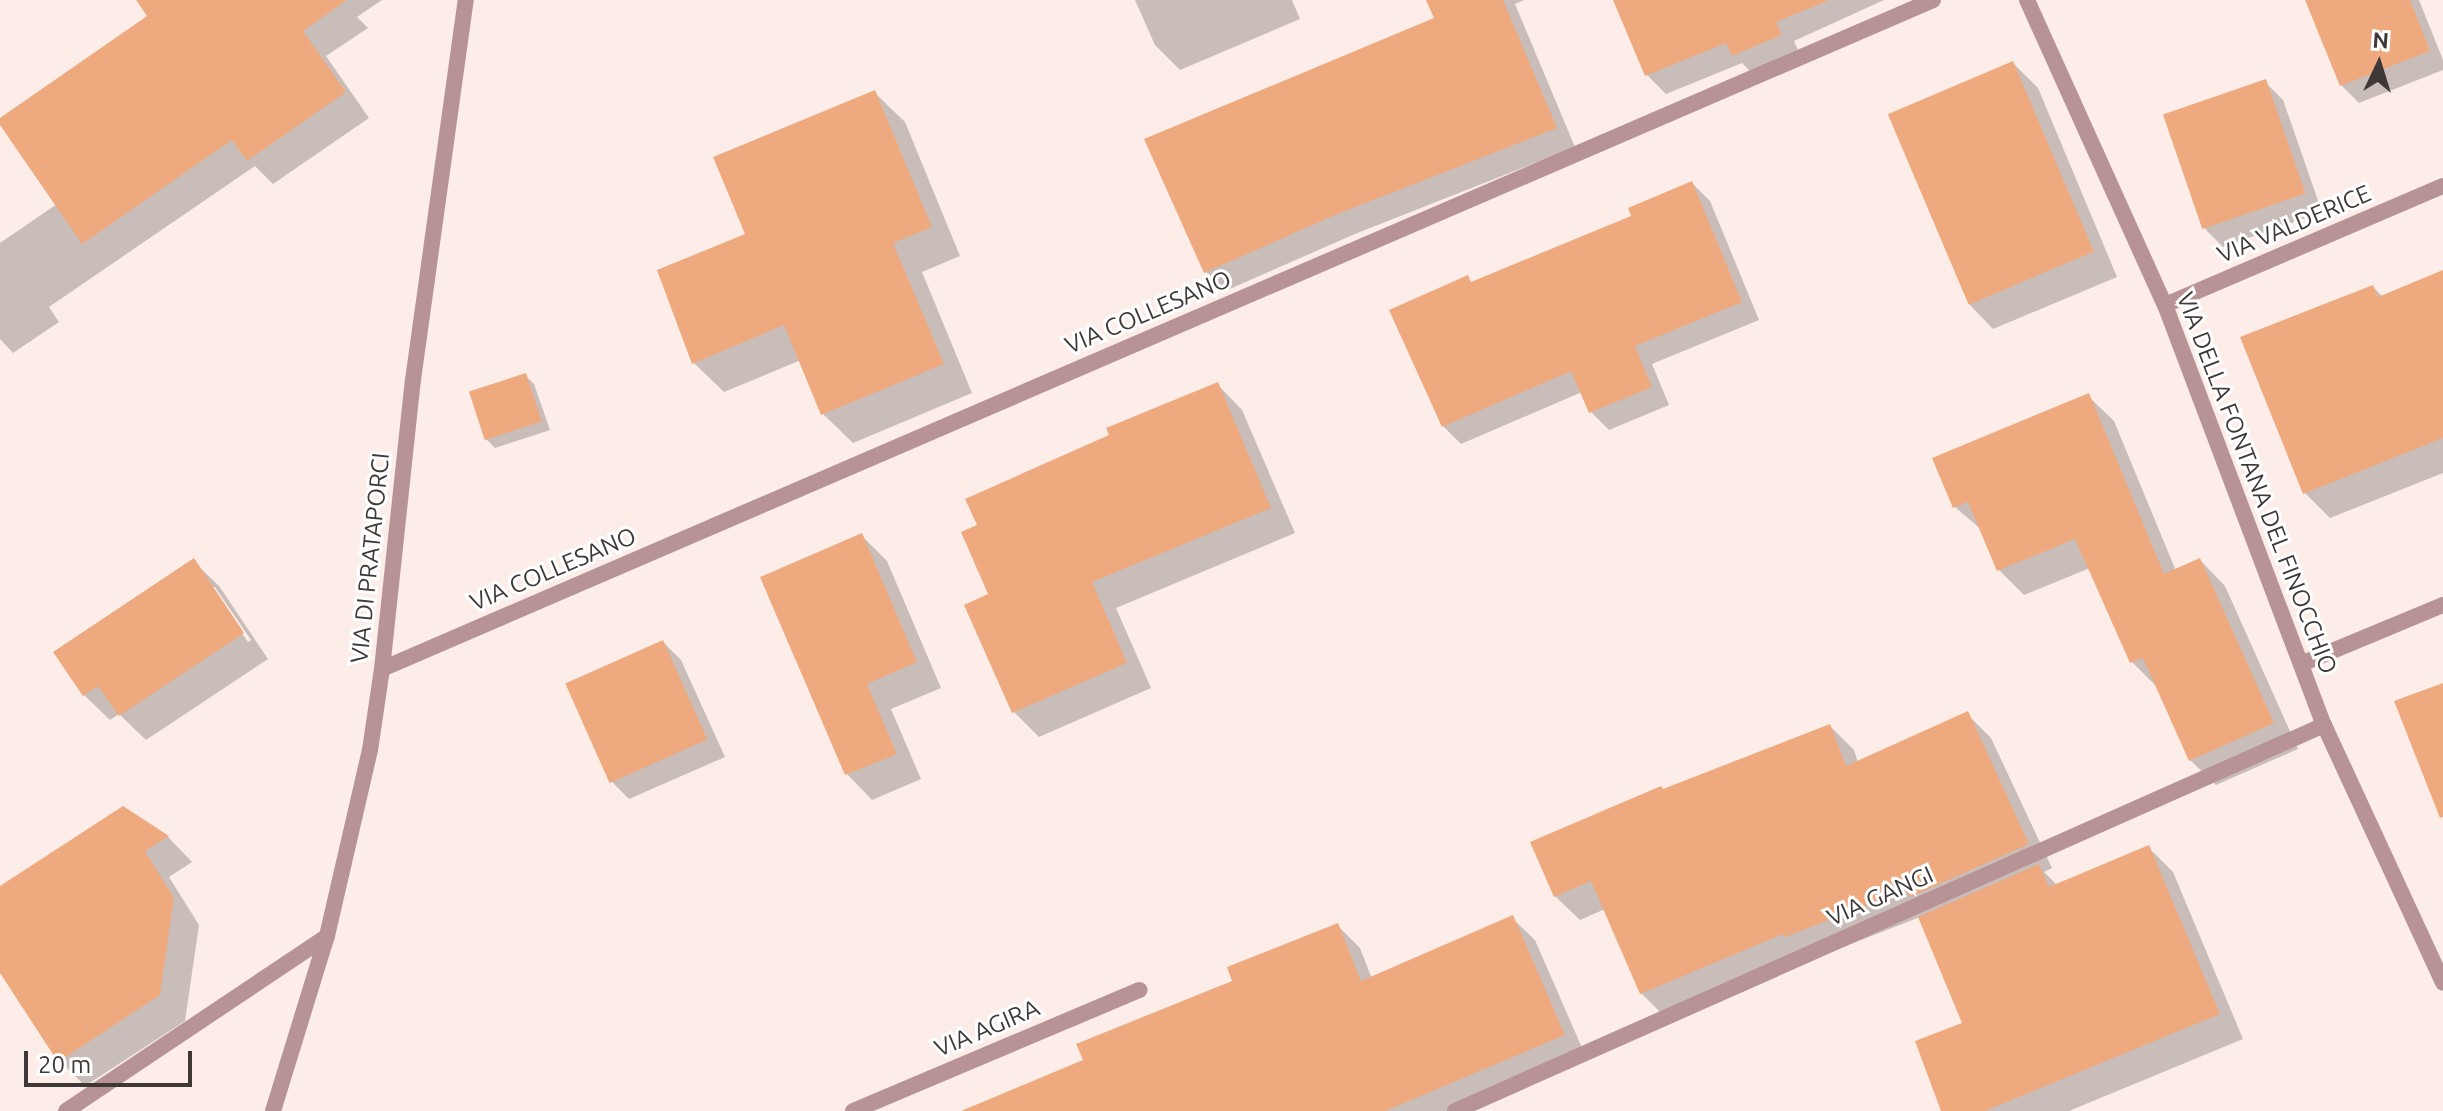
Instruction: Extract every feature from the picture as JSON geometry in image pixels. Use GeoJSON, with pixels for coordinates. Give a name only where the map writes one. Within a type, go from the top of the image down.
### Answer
{"type":"FeatureCollection","features":[{"type":"Feature","properties":{"kind":"street","name":"VIA DI PRATAPORCI"},"geometry":{"type":"LineString","coordinates":[[273,1111],[327,936],[361,796],[382,669],[413,380],[466,0]]}},
{"type":"Feature","properties":{"kind":"street","name":"VIA COLLESANO"},"geometry":{"type":"LineString","coordinates":[[382,669],[1933,0]]}},
{"type":"Feature","properties":{"kind":"street","name":"VIA DELLA FONTANA DEL FINOCCHIO"},"geometry":{"type":"LineString","coordinates":[[2027,0],[2165,305],[2324,725],[2443,983]]}},
{"type":"Feature","properties":{"kind":"street","name":"VIA VALDERICE"},"geometry":{"type":"LineString","coordinates":[[2165,305],[2443,186]]}},
{"type":"Feature","properties":{"kind":"street"},"geometry":{"type":"LineString","coordinates":[[2301,664],[2443,605]]}},
{"type":"Feature","properties":{"kind":"street","name":"VIA GANGI"},"geometry":{"type":"LineString","coordinates":[[1455,1111],[2324,725]]}},
{"type":"Feature","properties":{"kind":"street"},"geometry":{"type":"LineString","coordinates":[[66,1111],[327,936]]}},
{"type":"Feature","properties":{"kind":"street","name":"VIA AGIRA"},"geometry":{"type":"LineString","coordinates":[[853,1111],[1139,990]]}},
{"type":"Feature","properties":{"kind":"building"},"geometry":{"type":"Polygon","coordinates":[[[136,0],[347,0],[303,31],[346,92],[247,161],[232,140],[82,244],[0,125],[0,118],[147,16],[136,0]]]}},
{"type":"Feature","properties":{"kind":"building"},"geometry":{"type":"Polygon","coordinates":[[[1426,0],[1503,0],[1557,128],[1335,215],[1204,273],[1144,139],[1434,18],[1426,0]]]}},
{"type":"Feature","properties":{"kind":"building"},"geometry":{"type":"Polygon","coordinates":[[[1613,0],[1827,1],[1776,22],[1782,35],[1732,56],[1726,43],[1645,76],[1613,0]]]}},
{"type":"Feature","properties":{"kind":"building"},"geometry":{"type":"Polygon","coordinates":[[[2305,0],[2410,0],[2430,51],[2340,86],[2305,0]]]}},
{"type":"Feature","properties":{"kind":"building"},"geometry":{"type":"Polygon","coordinates":[[[2013,61],[2094,252],[1969,305],[1888,114],[2013,61]]]}},
{"type":"Feature","properties":{"kind":"building"},"geometry":{"type":"Polygon","coordinates":[[[2266,79],[2305,193],[2202,229],[2163,114],[2266,79]]]}},
{"type":"Feature","properties":{"kind":"building"},"geometry":{"type":"Polygon","coordinates":[[[875,90],[932,227],[893,243],[944,364],[821,415],[784,325],[692,364],[657,270],[745,234],[713,157],[875,90]]]}},
{"type":"Feature","properties":{"kind":"building"},"geometry":{"type":"Polygon","coordinates":[[[1692,181],[1742,302],[1635,346],[1652,387],[1589,413],[1571,371],[1442,427],[1389,310],[1468,275],[1471,282],[1631,216],[1628,208],[1692,181]]]}},
{"type":"Feature","properties":{"kind":"building"},"geometry":{"type":"Polygon","coordinates":[[[2443,270],[2443,438],[2303,494],[2240,337],[2373,285],[2378,297],[2443,270]]]}},
{"type":"Feature","properties":{"kind":"building"},"geometry":{"type":"Polygon","coordinates":[[[526,373],[542,422],[485,440],[469,392],[526,373]]]}},
{"type":"Feature","properties":{"kind":"building"},"geometry":{"type":"Polygon","coordinates":[[[1218,382],[1271,508],[1092,582],[1127,663],[1012,713],[964,605],[988,594],[961,532],[977,525],[965,499],[1109,435],[1106,428],[1218,382]]]}},
{"type":"Feature","properties":{"kind":"building"},"geometry":{"type":"Polygon","coordinates":[[[2089,393],[2164,574],[2200,558],[2274,723],[2189,761],[2143,658],[2130,663],[2075,539],[1997,571],[1968,502],[1953,508],[1932,458],[2089,393]]]}},
{"type":"Feature","properties":{"kind":"building"},"geometry":{"type":"Polygon","coordinates":[[[862,533],[917,662],[867,684],[897,754],[845,775],[760,577],[862,533]]]}},
{"type":"Feature","properties":{"kind":"building"},"geometry":{"type":"Polygon","coordinates":[[[194,558],[244,633],[119,716],[98,686],[83,696],[53,652],[194,558]]]}},
{"type":"Feature","properties":{"kind":"building"},"geometry":{"type":"Polygon","coordinates":[[[663,640],[707,740],[610,783],[565,684],[663,640]]]}},
{"type":"Feature","properties":{"kind":"building"},"geometry":{"type":"Polygon","coordinates":[[[2443,683],[2443,817],[2440,818],[2394,701],[2443,683]]]}},
{"type":"Feature","properties":{"kind":"building"},"geometry":{"type":"Polygon","coordinates":[[[1968,711],[2029,844],[1910,897],[1906,890],[1785,937],[1783,934],[1640,994],[1591,881],[1554,897],[1530,842],[1661,786],[1663,789],[1830,724],[1846,766],[1968,711]]]}},
{"type":"Feature","properties":{"kind":"building"},"geometry":{"type":"Polygon","coordinates":[[[123,806],[169,836],[145,851],[174,898],[160,995],[58,1062],[0,973],[0,886],[123,806]]]}},
{"type":"Feature","properties":{"kind":"building"},"geometry":{"type":"Polygon","coordinates":[[[2149,845],[2220,1014],[1985,1111],[1941,1111],[1915,1041],[1962,1023],[1918,917],[2039,864],[2049,887],[2149,845]]]}},
{"type":"Feature","properties":{"kind":"building"},"geometry":{"type":"Polygon","coordinates":[[[1513,915],[1565,1035],[1385,1111],[961,1111],[1083,1060],[1076,1044],[1232,981],[1227,967],[1338,923],[1361,981],[1513,915]]]}}]}
